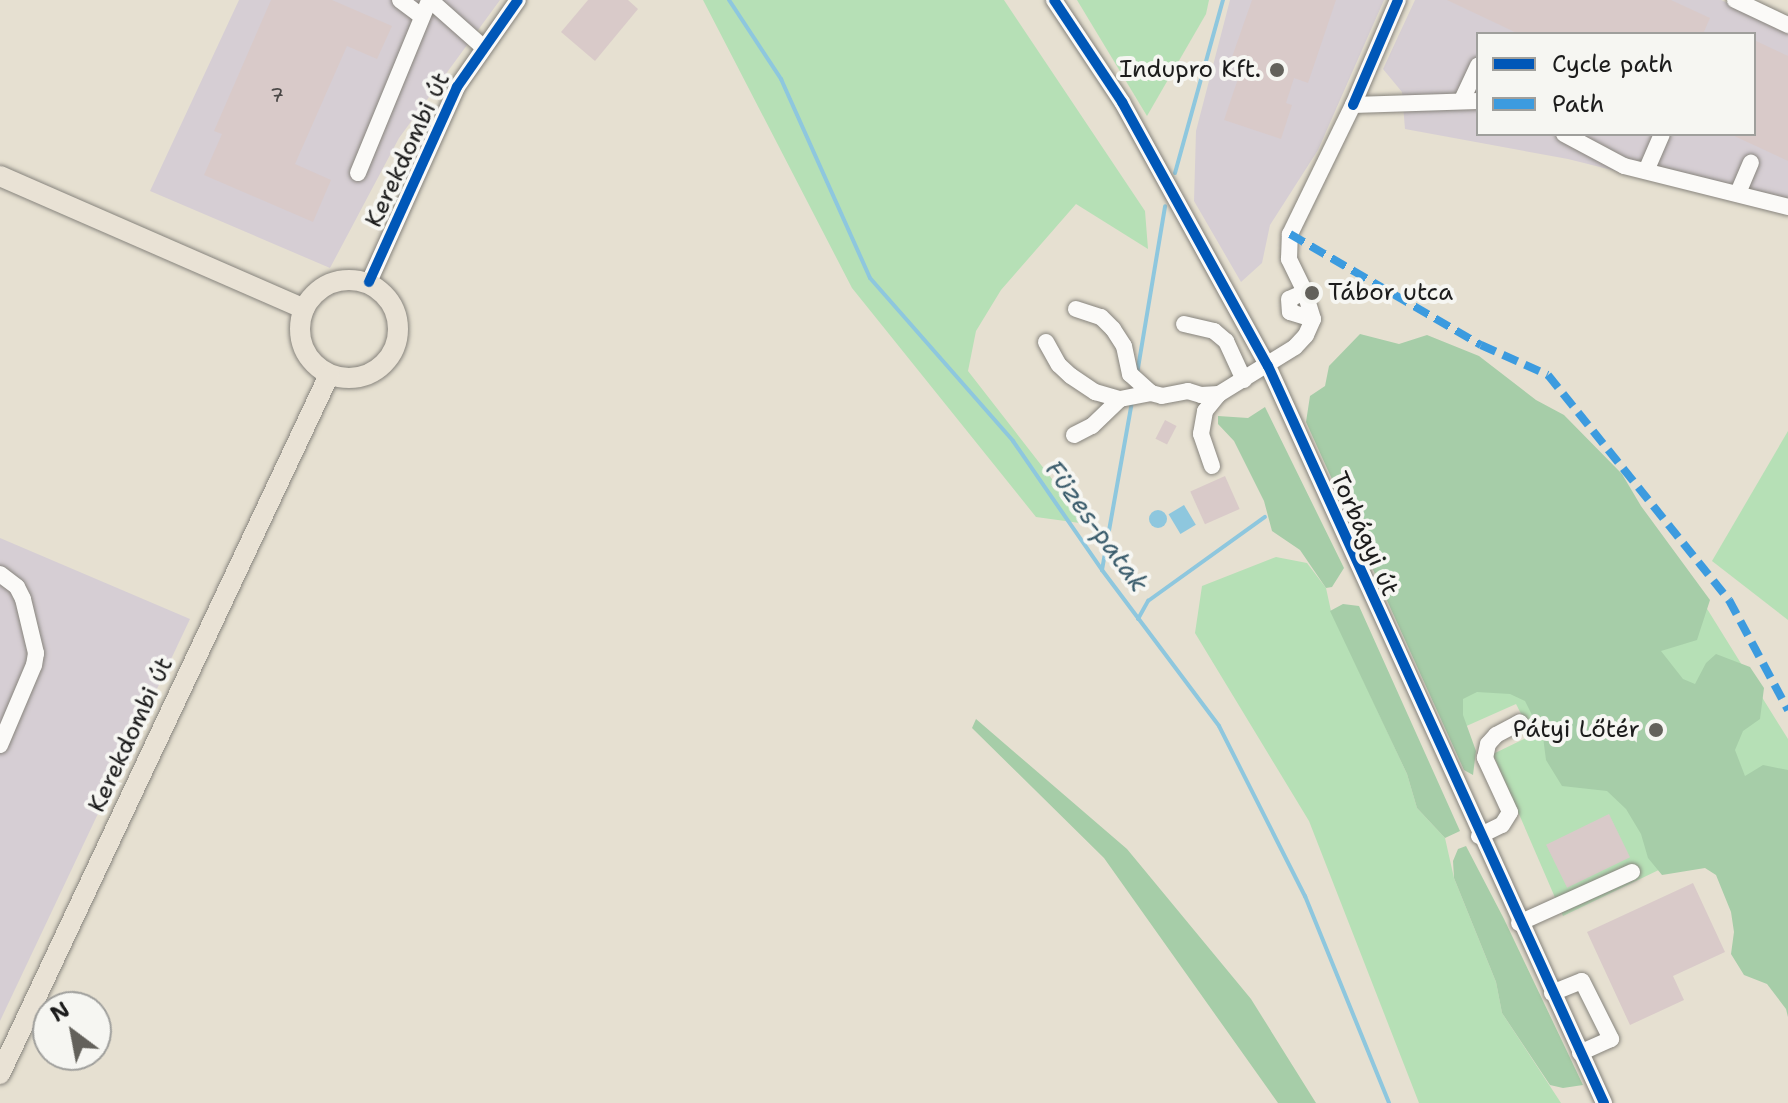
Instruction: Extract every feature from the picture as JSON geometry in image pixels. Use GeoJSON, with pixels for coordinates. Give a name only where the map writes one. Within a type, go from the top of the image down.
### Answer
{"type":"FeatureCollection","features":[{"type":"Feature","properties":{"kind":"main road"},"geometry":{"type":"LineString","coordinates":[[0,176],[304,309]]}},
{"type":"Feature","properties":{"kind":"main road"},"geometry":{"type":"LineString","coordinates":[[336,281],[369,282],[392,304],[399,320],[398,338],[392,355],[380,368],[363,376],[346,378],[329,375],[318,367],[303,347],[300,322],[304,309],[312,296],[336,281]]}},
{"type":"Feature","properties":{"kind":"main road","name":"Kerekdombi út"},"geometry":{"type":"LineString","coordinates":[[0,1074],[329,375]]}},
{"type":"Feature","properties":{"kind":"street"},"geometry":{"type":"LineString","coordinates":[[400,0],[421,16]]}},
{"type":"Feature","properties":{"kind":"street"},"geometry":{"type":"LineString","coordinates":[[358,173],[405,66],[429,0],[483,47]]}},
{"type":"Feature","properties":{"kind":"street","name":"Kerekdombi út"},"geometry":{"type":"LineString","coordinates":[[369,282],[457,87],[518,0]]}},
{"type":"Feature","properties":{"kind":"street","name":"Torbágyi út"},"geometry":{"type":"LineString","coordinates":[[1054,0],[1122,102],[1268,366],[1479,836],[1604,1103]]}},
{"type":"Feature","properties":{"kind":"street"},"geometry":{"type":"LineString","coordinates":[[1212,466],[1201,434],[1205,411],[1219,394],[1295,347],[1306,335],[1313,319],[1305,292],[1289,259],[1290,234],[1353,105],[1398,0]]}},
{"type":"Feature","properties":{"kind":"street"},"geometry":{"type":"LineString","coordinates":[[1735,0],[1788,25]]}},
{"type":"Feature","properties":{"kind":"street"},"geometry":{"type":"LineString","coordinates":[[1353,105],[1470,101],[1476,75]]}},
{"type":"Feature","properties":{"kind":"street"},"geometry":{"type":"LineString","coordinates":[[1568,136],[1624,166],[1788,207]]}},
{"type":"Feature","properties":{"kind":"street"},"geometry":{"type":"LineString","coordinates":[[1646,171],[1661,136]]}},
{"type":"Feature","properties":{"kind":"street"},"geometry":{"type":"LineString","coordinates":[[1738,193],[1751,163]]}},
{"type":"Feature","properties":{"kind":"street"},"geometry":{"type":"LineString","coordinates":[[1076,309],[1101,317],[1113,329],[1124,346],[1130,374],[1151,393]]}},
{"type":"Feature","properties":{"kind":"street"},"geometry":{"type":"LineString","coordinates":[[1184,324],[1214,331],[1226,341],[1244,380]]}},
{"type":"Feature","properties":{"kind":"street"},"geometry":{"type":"LineString","coordinates":[[1046,342],[1059,365],[1095,392],[1120,399],[1151,393],[1162,396],[1177,392],[1219,394]]}},
{"type":"Feature","properties":{"kind":"street"},"geometry":{"type":"LineString","coordinates":[[1074,435],[1092,426],[1120,399]]}},
{"type":"Feature","properties":{"kind":"street"},"geometry":{"type":"LineString","coordinates":[[0,574],[17,587],[23,599],[36,653],[34,665],[0,745]]}},
{"type":"Feature","properties":{"kind":"street"},"geometry":{"type":"LineString","coordinates":[[1479,836],[1502,825],[1510,812],[1485,758],[1488,744],[1496,735],[1520,722]]}},
{"type":"Feature","properties":{"kind":"street"},"geometry":{"type":"LineString","coordinates":[[1519,923],[1632,872]]}},
{"type":"Feature","properties":{"kind":"street"},"geometry":{"type":"LineString","coordinates":[[1552,993],[1582,981],[1611,1039],[1580,1053]]}},
{"type":"Feature","properties":{"kind":"shaded area"},"geometry":{"type":"Polygon","coordinates":[[[239,0],[500,0],[399,138],[330,268],[150,191],[239,0]]]}},
{"type":"Feature","properties":{"kind":"shaded area"},"geometry":{"type":"Polygon","coordinates":[[[1230,0],[1384,0],[1318,150],[1270,225],[1262,263],[1241,282],[1194,201],[1196,131],[1230,0]]]}},
{"type":"Feature","properties":{"kind":"shaded area"},"geometry":{"type":"Polygon","coordinates":[[[1415,0],[1721,0],[1788,31],[1788,214],[1568,159],[1405,129],[1402,92],[1383,69],[1415,0]]]}},
{"type":"Feature","properties":{"kind":"shaded area"},"geometry":{"type":"Polygon","coordinates":[[[0,538],[190,619],[0,1021],[0,538]]]}},
{"type":"Feature","properties":{"kind":"green space"},"geometry":{"type":"Polygon","coordinates":[[[703,0],[1004,0],[1145,211],[1148,249],[1076,204],[1001,290],[976,331],[968,371],[1087,524],[1036,517],[852,288],[703,0]]]}},
{"type":"Feature","properties":{"kind":"green space"},"geometry":{"type":"Polygon","coordinates":[[[1077,0],[1209,0],[1206,14],[1147,116],[1077,0]]]}},
{"type":"Feature","properties":{"kind":"green space"},"geometry":{"type":"Polygon","coordinates":[[[1360,334],[1399,344],[1427,335],[1479,356],[1536,400],[1564,415],[1622,474],[1641,506],[1710,600],[1697,640],[1661,651],[1683,679],[1695,684],[1706,663],[1716,654],[1750,667],[1764,688],[1760,719],[1743,731],[1735,750],[1745,776],[1763,765],[1788,770],[1788,1017],[1786,1009],[1767,984],[1744,975],[1731,954],[1734,932],[1731,912],[1716,875],[1705,868],[1662,875],[1648,858],[1641,834],[1626,809],[1607,791],[1562,786],[1546,760],[1543,737],[1525,701],[1510,694],[1477,692],[1463,699],[1463,715],[1476,751],[1473,775],[1464,770],[1306,422],[1310,396],[1325,386],[1329,366],[1360,334]]]}},
{"type":"Feature","properties":{"kind":"green space"},"geometry":{"type":"Polygon","coordinates":[[[1265,407],[1344,568],[1332,587],[1326,588],[1300,550],[1272,531],[1264,501],[1234,441],[1218,424],[1218,416],[1248,418],[1265,407]]]}},
{"type":"Feature","properties":{"kind":"green space"},"geometry":{"type":"Polygon","coordinates":[[[1788,431],[1788,620],[1712,561],[1788,431]]]}},
{"type":"Feature","properties":{"kind":"green space","name":"Pátyi Lőtér"},"geometry":{"type":"Polygon","coordinates":[[[1673,554],[1788,739],[1788,808],[1563,916],[1493,754],[1532,735],[1516,704],[1453,732],[1426,677],[1673,554]]]}},
{"type":"Feature","properties":{"kind":"green space"},"geometry":{"type":"Polygon","coordinates":[[[1276,557],[1307,563],[1326,588],[1331,611],[1407,774],[1417,808],[1445,838],[1454,878],[1496,982],[1502,1013],[1561,1103],[1419,1103],[1309,821],[1195,633],[1202,586],[1276,557]]]}},
{"type":"Feature","properties":{"kind":"green space"},"geometry":{"type":"Polygon","coordinates":[[[1343,604],[1359,606],[1460,831],[1445,838],[1417,808],[1407,774],[1330,611],[1343,604]]]}},
{"type":"Feature","properties":{"kind":"green space"},"geometry":{"type":"Polygon","coordinates":[[[976,719],[1127,849],[1251,999],[1316,1103],[1278,1103],[1104,858],[972,728],[976,719]]]}},
{"type":"Feature","properties":{"kind":"green space"},"geometry":{"type":"Polygon","coordinates":[[[1466,846],[1583,1085],[1563,1088],[1550,1085],[1502,1013],[1496,982],[1454,878],[1453,861],[1458,849],[1466,846]]]}},
{"type":"Feature","properties":{"kind":"water"},"geometry":{"type":"Polygon","coordinates":[[[1184,505],[1196,525],[1180,534],[1169,514],[1184,505]]]}},
{"type":"Feature","properties":{"kind":"water"},"geometry":{"type":"Polygon","coordinates":[[[1154,510],[1162,510],[1167,519],[1165,526],[1154,528],[1149,523],[1149,515],[1154,510]]]}},
{"type":"Feature","properties":{"kind":"building"},"geometry":{"type":"Polygon","coordinates":[[[271,0],[332,0],[392,26],[377,59],[347,46],[295,164],[331,180],[313,222],[204,175],[222,134],[214,131],[271,0]]]}},
{"type":"Feature","properties":{"kind":"building"},"geometry":{"type":"Polygon","coordinates":[[[588,0],[628,0],[638,9],[595,61],[561,32],[588,0]]]}},
{"type":"Feature","properties":{"kind":"building","name":"Indupro Kft."},"geometry":{"type":"Polygon","coordinates":[[[1252,0],[1336,0],[1308,83],[1294,78],[1286,103],[1292,105],[1281,139],[1224,120],[1244,61],[1232,57],[1252,0]]]}},
{"type":"Feature","properties":{"kind":"building"},"geometry":{"type":"Polygon","coordinates":[[[1447,0],[1671,0],[1710,18],[1704,32],[1515,32],[1447,0]]]}},
{"type":"Feature","properties":{"kind":"building"},"geometry":{"type":"Polygon","coordinates":[[[1756,41],[1788,56],[1788,161],[1734,136],[1756,136],[1756,41]]]}},
{"type":"Feature","properties":{"kind":"building"},"geometry":{"type":"Polygon","coordinates":[[[1165,420],[1177,426],[1167,445],[1155,439],[1165,420]]]}},
{"type":"Feature","properties":{"kind":"building"},"geometry":{"type":"Polygon","coordinates":[[[1225,476],[1240,509],[1205,524],[1190,491],[1225,476]]]}},
{"type":"Feature","properties":{"kind":"building"},"geometry":{"type":"Polygon","coordinates":[[[1609,814],[1630,857],[1567,888],[1546,845],[1609,814]]]}},
{"type":"Feature","properties":{"kind":"building"},"geometry":{"type":"Polygon","coordinates":[[[1693,883],[1725,952],[1673,976],[1684,1000],[1630,1025],[1587,932],[1693,883]]]}},
{"type":"Feature","properties":{"kind":"waterway","name":"Füzes-patak"},"geometry":{"type":"LineString","coordinates":[[729,0],[781,79],[870,278],[1013,441],[1102,570],[1219,726],[1305,896],[1389,1103]]}},
{"type":"Feature","properties":{"kind":"waterway"},"geometry":{"type":"LineString","coordinates":[[1175,173],[1223,0]]}},
{"type":"Feature","properties":{"kind":"waterway"},"geometry":{"type":"LineString","coordinates":[[1137,374],[1165,206]]}},
{"type":"Feature","properties":{"kind":"waterway"},"geometry":{"type":"LineString","coordinates":[[1102,570],[1132,402]]}},
{"type":"Feature","properties":{"kind":"waterway"},"geometry":{"type":"LineString","coordinates":[[1138,619],[1148,601],[1265,517]]}},
{"type":"Feature","properties":{"kind":"marked path"},"geometry":{"type":"LineString","coordinates":[[1290,234],[1481,345],[1548,375],[1729,600],[1788,710]]}},
{"type":"Feature","properties":{"kind":"cycle path"},"geometry":{"type":"LineString","coordinates":[[369,282],[457,87],[518,0]]}},
{"type":"Feature","properties":{"kind":"cycle path"},"geometry":{"type":"LineString","coordinates":[[1054,0],[1122,102],[1268,366],[1604,1103]]}},
{"type":"Feature","properties":{"kind":"cycle path"},"geometry":{"type":"LineString","coordinates":[[1353,105],[1398,0]]}},
{"type":"Feature","properties":{"kind":"place","name":"Indupro Kft."},"geometry":{"type":"Point","coordinates":[1277,70]}},
{"type":"Feature","properties":{"kind":"place","name":"Tábor utca"},"geometry":{"type":"Point","coordinates":[1312,293]}},
{"type":"Feature","properties":{"kind":"place","name":"Pátyi Lőtér"},"geometry":{"type":"Point","coordinates":[1656,730]}}]}
